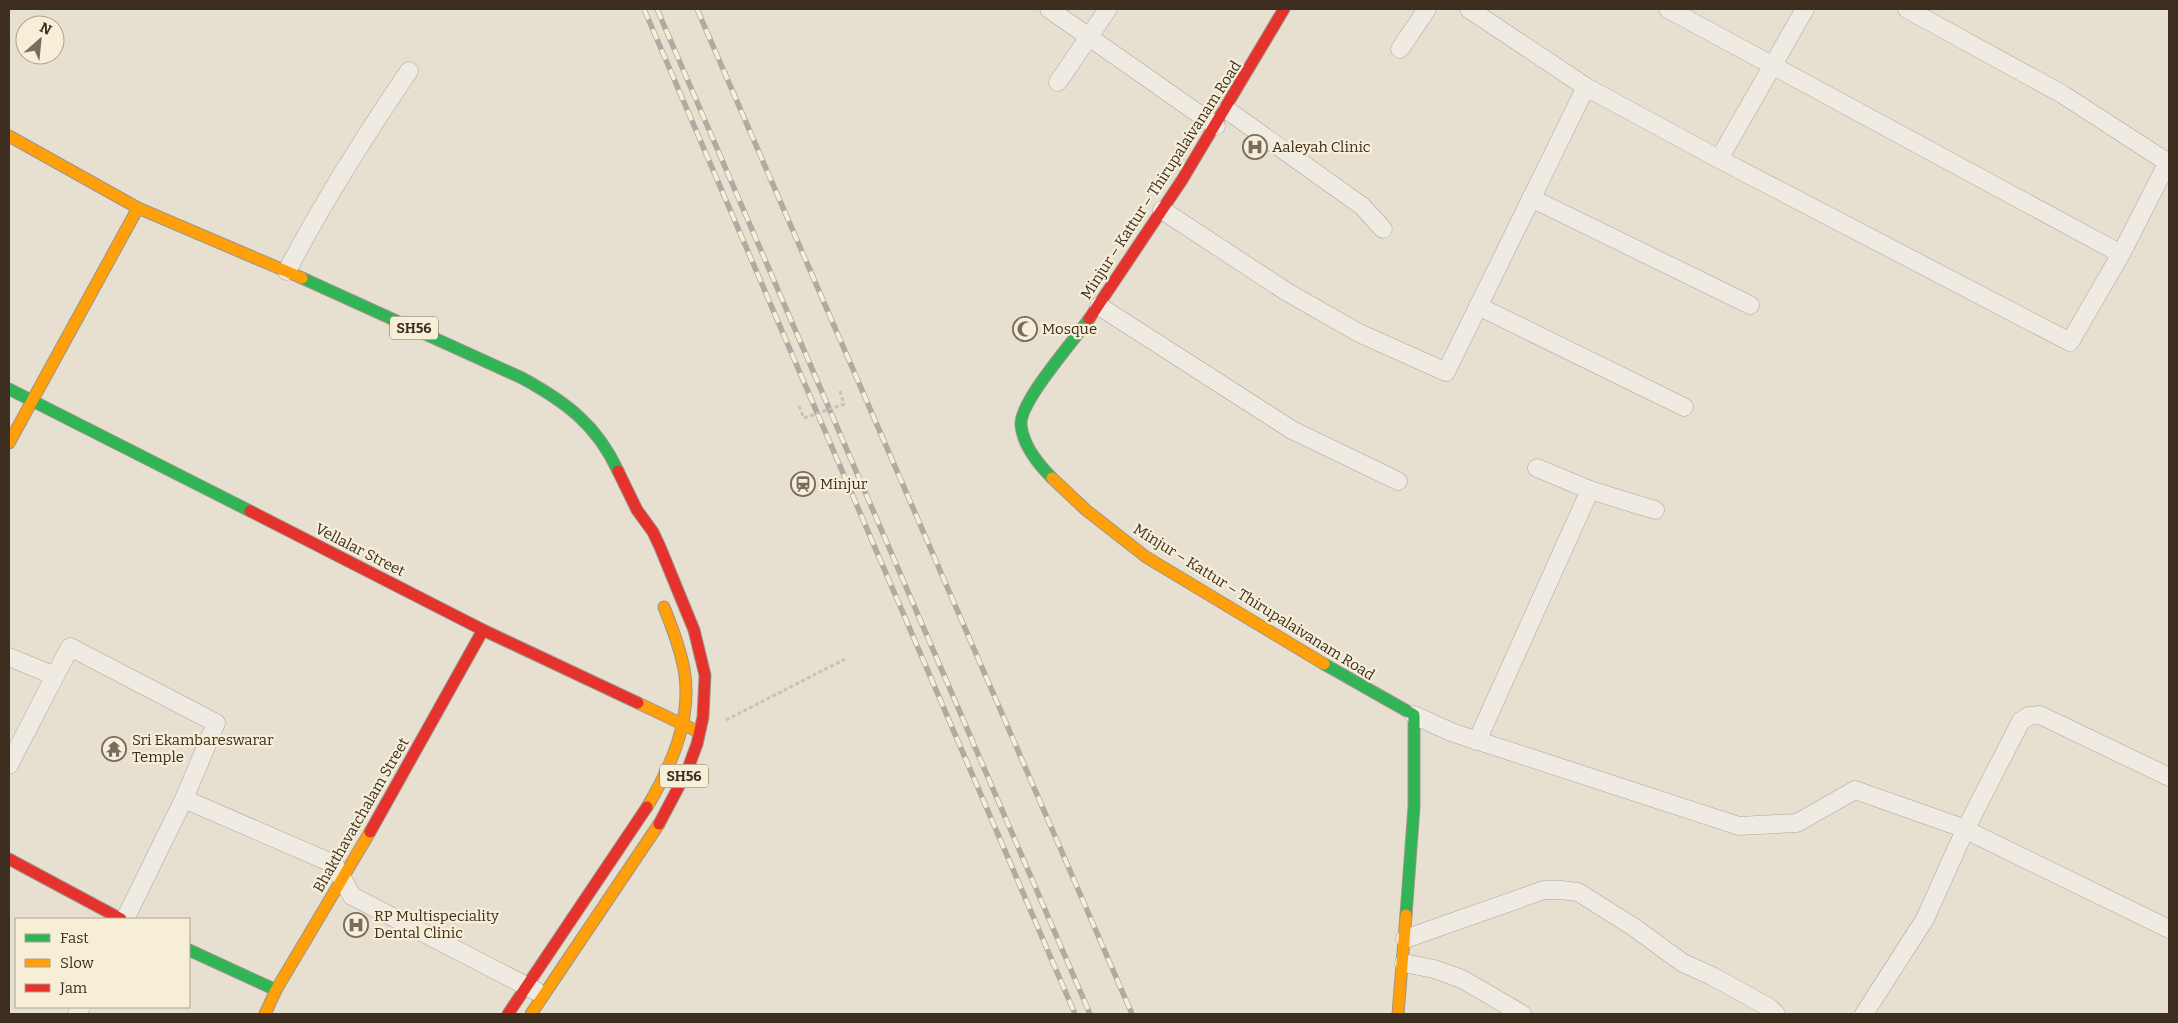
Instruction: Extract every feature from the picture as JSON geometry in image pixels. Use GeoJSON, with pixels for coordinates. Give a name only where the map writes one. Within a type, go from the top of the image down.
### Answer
{"type":"FeatureCollection","features":[{"type":"Feature","properties":{"kind":"main road","name":"Minjur – Kattur – Thirupalaivanam Road"},"geometry":{"type":"LineString","coordinates":[[1284,9],[1227,110],[1099,306],[1027,404],[1021,424],[1026,447],[1060,488],[1137,550],[1346,678],[1414,715]]}},
{"type":"Feature","properties":{"kind":"main road","name":"SH56"},"geometry":{"type":"LineString","coordinates":[[9,136],[138,208],[287,271],[434,337],[553,394],[578,412],[608,450],[637,510],[654,532],[697,644],[704,667],[706,688],[700,732],[681,784],[531,1014]]}},
{"type":"Feature","properties":{"kind":"main road","name":"SH56"},"geometry":{"type":"LineString","coordinates":[[112,207],[138,208]]}},
{"type":"Feature","properties":{"kind":"main road"},"geometry":{"type":"LineString","coordinates":[[9,443],[138,208]]}},
{"type":"Feature","properties":{"kind":"main road","name":"Vellalar Street"},"geometry":{"type":"LineString","coordinates":[[9,389],[483,630],[700,732]]}},
{"type":"Feature","properties":{"kind":"main road","name":"SH56"},"geometry":{"type":"LineString","coordinates":[[637,510],[637,528]]}},
{"type":"Feature","properties":{"kind":"main road","name":"SH56"},"geometry":{"type":"LineString","coordinates":[[508,1014],[638,820],[662,778],[683,724],[686,690],[682,658],[661,599]]}},
{"type":"Feature","properties":{"kind":"main road","name":"Bhakthavatchalam Street"},"geometry":{"type":"LineString","coordinates":[[265,1014],[276,990],[343,879],[483,630]]}},
{"type":"Feature","properties":{"kind":"main road"},"geometry":{"type":"LineString","coordinates":[[1398,1014],[1404,963],[1414,807],[1414,715]]}},
{"type":"Feature","properties":{"kind":"main road"},"geometry":{"type":"LineString","coordinates":[[9,859],[119,918]]}},
{"type":"Feature","properties":{"kind":"main road"},"geometry":{"type":"LineString","coordinates":[[190,950],[276,990]]}},
{"type":"Feature","properties":{"kind":"street"},"geometry":{"type":"LineString","coordinates":[[1049,9],[1216,126]]}},
{"type":"Feature","properties":{"kind":"street"},"geometry":{"type":"LineString","coordinates":[[1058,82],[1108,9]]}},
{"type":"Feature","properties":{"kind":"street"},"geometry":{"type":"LineString","coordinates":[[1400,50],[1427,9]]}},
{"type":"Feature","properties":{"kind":"street"},"geometry":{"type":"LineString","coordinates":[[1469,9],[1586,87],[1719,159],[2070,342],[2121,254],[2168,161],[2062,94],[1907,9]]}},
{"type":"Feature","properties":{"kind":"street"},"geometry":{"type":"LineString","coordinates":[[1668,9],[1773,64],[2121,254]]}},
{"type":"Feature","properties":{"kind":"street"},"geometry":{"type":"LineString","coordinates":[[1719,159],[1805,9]]}},
{"type":"Feature","properties":{"kind":"street"},"geometry":{"type":"LineString","coordinates":[[287,271],[319,210],[360,142],[409,71]]}},
{"type":"Feature","properties":{"kind":"street"},"geometry":{"type":"LineString","coordinates":[[1162,210],[1287,292],[1359,332],[1446,372],[1586,87]]}},
{"type":"Feature","properties":{"kind":"street"},"geometry":{"type":"LineString","coordinates":[[1227,110],[1362,206],[1383,229]]}},
{"type":"Feature","properties":{"kind":"street"},"geometry":{"type":"LineString","coordinates":[[1531,198],[1750,305]]}},
{"type":"Feature","properties":{"kind":"street"},"geometry":{"type":"LineString","coordinates":[[1099,306],[1292,430],[1398,481]]}},
{"type":"Feature","properties":{"kind":"street"},"geometry":{"type":"LineString","coordinates":[[1478,306],[1684,408]]}},
{"type":"Feature","properties":{"kind":"street"},"geometry":{"type":"LineString","coordinates":[[1537,468],[1590,490],[1655,510]]}},
{"type":"Feature","properties":{"kind":"street"},"geometry":{"type":"LineString","coordinates":[[1477,740],[1590,490]]}},
{"type":"Feature","properties":{"kind":"street"},"geometry":{"type":"LineString","coordinates":[[9,765],[70,647],[216,723],[184,799],[125,918]]}},
{"type":"Feature","properties":{"kind":"street"},"geometry":{"type":"LineString","coordinates":[[9,657],[55,676]]}},
{"type":"Feature","properties":{"kind":"street"},"geometry":{"type":"LineString","coordinates":[[1414,715],[1451,732],[1739,826],[1797,823],[1854,790],[1965,830],[2169,929]]}},
{"type":"Feature","properties":{"kind":"street"},"geometry":{"type":"LineString","coordinates":[[1864,1014],[1925,919],[1965,830],[2021,721],[2029,716],[2040,715],[2169,777]]}},
{"type":"Feature","properties":{"kind":"street"},"geometry":{"type":"LineString","coordinates":[[184,799],[334,864],[352,896],[544,995]]}},
{"type":"Feature","properties":{"kind":"street"},"geometry":{"type":"LineString","coordinates":[[1405,939],[1544,890],[1578,892],[1624,920],[1683,963],[1712,976],[1770,1008],[1776,1014]]}},
{"type":"Feature","properties":{"kind":"street"},"geometry":{"type":"LineString","coordinates":[[1404,963],[1434,968],[1462,979],[1522,1014]]}},
{"type":"Feature","properties":{"kind":"path"},"geometry":{"type":"LineString","coordinates":[[799,406],[804,418],[844,404],[840,391]]}},
{"type":"Feature","properties":{"kind":"path"},"geometry":{"type":"LineString","coordinates":[[700,732],[845,659]]}},
{"type":"Feature","properties":{"kind":"railway"},"geometry":{"type":"LineString","coordinates":[[644,9],[1075,1014]]}},
{"type":"Feature","properties":{"kind":"railway"},"geometry":{"type":"LineString","coordinates":[[657,9],[1090,1014]]}},
{"type":"Feature","properties":{"kind":"railway"},"geometry":{"type":"LineString","coordinates":[[697,9],[1132,1014]]}},
{"type":"Feature","properties":{"kind":"traffic: fast"},"geometry":{"type":"LineString","coordinates":[[302,278],[522,378],[553,396],[579,416],[590,428],[610,455],[618,471]]}},
{"type":"Feature","properties":{"kind":"traffic: fast"},"geometry":{"type":"LineString","coordinates":[[1052,478],[1028,447],[1022,432],[1023,415],[1038,387],[1089,319]]}},
{"type":"Feature","properties":{"kind":"traffic: fast"},"geometry":{"type":"LineString","coordinates":[[9,389],[250,511]]}},
{"type":"Feature","properties":{"kind":"traffic: fast"},"geometry":{"type":"LineString","coordinates":[[1324,664],[1414,715],[1414,807],[1406,915]]}},
{"type":"Feature","properties":{"kind":"traffic: fast"},"geometry":{"type":"LineString","coordinates":[[190,950],[276,990]]}},
{"type":"Feature","properties":{"kind":"traffic: slow"},"geometry":{"type":"LineString","coordinates":[[9,136],[138,208],[302,278]]}},
{"type":"Feature","properties":{"kind":"traffic: slow"},"geometry":{"type":"LineString","coordinates":[[9,443],[138,208]]}},
{"type":"Feature","properties":{"kind":"traffic: slow"},"geometry":{"type":"LineString","coordinates":[[1052,478],[1086,510],[1146,557],[1324,664]]}},
{"type":"Feature","properties":{"kind":"traffic: slow"},"geometry":{"type":"LineString","coordinates":[[647,807],[672,759],[683,724],[685,706],[686,687],[684,669],[676,638],[664,607]]}},
{"type":"Feature","properties":{"kind":"traffic: slow"},"geometry":{"type":"LineString","coordinates":[[638,703],[699,732]]}},
{"type":"Feature","properties":{"kind":"traffic: slow"},"geometry":{"type":"LineString","coordinates":[[531,1014],[659,824]]}},
{"type":"Feature","properties":{"kind":"traffic: slow"},"geometry":{"type":"LineString","coordinates":[[265,1014],[276,990],[370,832]]}},
{"type":"Feature","properties":{"kind":"traffic: slow"},"geometry":{"type":"LineString","coordinates":[[1398,1014],[1406,915]]}},
{"type":"Feature","properties":{"kind":"traffic: jam"},"geometry":{"type":"LineString","coordinates":[[1089,319],[1182,180],[1284,9]]}},
{"type":"Feature","properties":{"kind":"traffic: jam"},"geometry":{"type":"LineString","coordinates":[[618,471],[637,510],[653,532],[660,547],[694,630],[705,675],[703,717],[697,744],[687,771],[659,824]]}},
{"type":"Feature","properties":{"kind":"traffic: jam"},"geometry":{"type":"LineString","coordinates":[[250,511],[483,630],[638,703]]}},
{"type":"Feature","properties":{"kind":"traffic: jam"},"geometry":{"type":"LineString","coordinates":[[370,832],[483,630]]}},
{"type":"Feature","properties":{"kind":"traffic: jam"},"geometry":{"type":"LineString","coordinates":[[508,1014],[647,807]]}},
{"type":"Feature","properties":{"kind":"traffic: jam"},"geometry":{"type":"LineString","coordinates":[[9,859],[119,918]]}},
{"type":"Feature","properties":{"kind":"place","name":"Aaleyah Clinic"},"geometry":{"type":"Point","coordinates":[1255,147]}},
{"type":"Feature","properties":{"kind":"place","name":"Mosque"},"geometry":{"type":"Point","coordinates":[1025,329]}},
{"type":"Feature","properties":{"kind":"place","name":"Minjur"},"geometry":{"type":"Point","coordinates":[803,484]}},
{"type":"Feature","properties":{"kind":"place","name":"Sri Ekambareswarar Temple"},"geometry":{"type":"Point","coordinates":[114,749]}},
{"type":"Feature","properties":{"kind":"place","name":"RP Multispeciality Dental Clinic"},"geometry":{"type":"Point","coordinates":[356,925]}}]}
